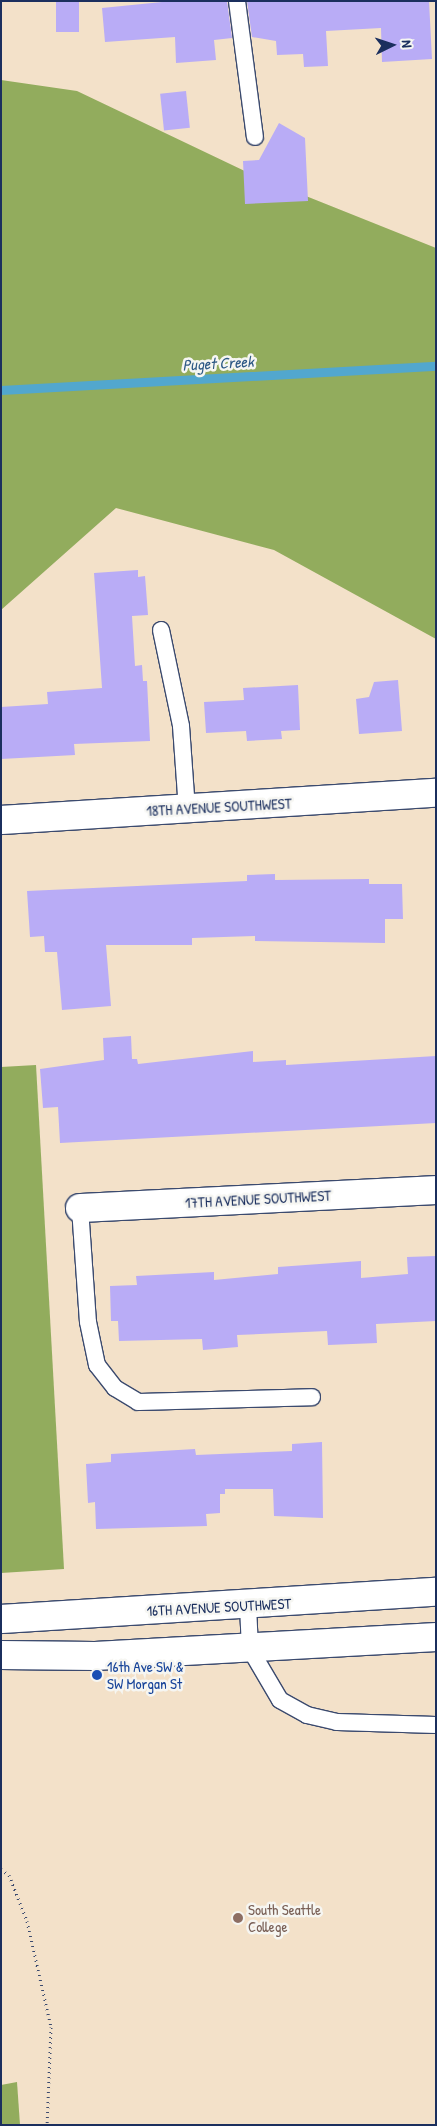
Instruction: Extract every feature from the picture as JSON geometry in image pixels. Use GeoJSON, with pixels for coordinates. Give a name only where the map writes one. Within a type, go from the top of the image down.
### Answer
{"type":"FeatureCollection","features":[{"type":"Feature","properties":{"kind":"street","name":"18TH AVENUE SOUTHWEST"},"geometry":{"type":"LineString","coordinates":[[1,820],[436,794]]}},
{"type":"Feature","properties":{"kind":"street","name":"17TH AVENUE SOUTHWEST"},"geometry":{"type":"LineString","coordinates":[[80,1208],[436,1190]]}},
{"type":"Feature","properties":{"kind":"street","name":"16TH AVENUE SOUTHWEST"},"geometry":{"type":"LineString","coordinates":[[1,1619],[248,1606],[436,1592]]}},
{"type":"Feature","properties":{"kind":"street"},"geometry":{"type":"LineString","coordinates":[[1,1655],[250,1649],[436,1638]]}},
{"type":"Feature","properties":{"kind":"lane"},"geometry":{"type":"LineString","coordinates":[[237,1],[255,137]]}},
{"type":"Feature","properties":{"kind":"lane"},"geometry":{"type":"LineString","coordinates":[[161,630],[181,726],[187,809]]}},
{"type":"Feature","properties":{"kind":"lane"},"geometry":{"type":"LineString","coordinates":[[80,1208],[88,1322],[97,1365],[115,1388],[138,1402],[312,1397]]}},
{"type":"Feature","properties":{"kind":"lane"},"geometry":{"type":"LineString","coordinates":[[248,1606],[250,1649],[280,1700],[307,1716],[336,1722],[436,1725]]}},
{"type":"Feature","properties":{"kind":"path"},"geometry":{"type":"LineString","coordinates":[[1,1869],[9,1875],[27,1921],[51,2027],[47,2125]]}},
{"type":"Feature","properties":{"kind":"green space"},"geometry":{"type":"Polygon","coordinates":[[[1,80],[77,91],[251,174],[436,248],[436,639],[274,550],[116,508],[1,610],[1,80]]]}},
{"type":"Feature","properties":{"kind":"green space"},"geometry":{"type":"Polygon","coordinates":[[[36,1065],[64,1569],[1,1573],[1,1067],[36,1065]]]}},
{"type":"Feature","properties":{"kind":"green space"},"geometry":{"type":"Polygon","coordinates":[[[17,2082],[20,2125],[1,2125],[1,2085],[17,2082]]]}},
{"type":"Feature","properties":{"kind":"building"},"geometry":{"type":"Polygon","coordinates":[[[56,1],[79,1],[79,32],[56,32],[56,1]]]}},
{"type":"Feature","properties":{"kind":"building"},"geometry":{"type":"Polygon","coordinates":[[[172,1],[227,1],[232,38],[214,40],[216,60],[176,63],[175,37],[105,42],[102,8],[172,1]]]}},
{"type":"Feature","properties":{"kind":"building"},"geometry":{"type":"Polygon","coordinates":[[[247,1],[429,1],[432,59],[382,62],[381,28],[326,31],[328,66],[304,67],[303,54],[277,55],[276,41],[252,37],[247,1]]]}},
{"type":"Feature","properties":{"kind":"building"},"geometry":{"type":"Polygon","coordinates":[[[186,91],[190,128],[164,131],[160,94],[186,91]]]}},
{"type":"Feature","properties":{"kind":"building"},"geometry":{"type":"Polygon","coordinates":[[[279,123],[305,138],[308,201],[245,204],[243,161],[259,160],[279,123]]]}},
{"type":"Feature","properties":{"kind":"building"},"geometry":{"type":"Polygon","coordinates":[[[138,570],[138,577],[145,576],[148,615],[132,616],[135,666],[142,665],[143,681],[147,681],[150,741],[74,744],[75,755],[1,759],[1,707],[48,704],[47,692],[102,688],[94,573],[138,570]]]}},
{"type":"Feature","properties":{"kind":"building"},"geometry":{"type":"Polygon","coordinates":[[[398,680],[402,731],[359,734],[356,699],[369,697],[374,682],[398,680]]]}},
{"type":"Feature","properties":{"kind":"building"},"geometry":{"type":"Polygon","coordinates":[[[298,685],[300,730],[281,731],[282,739],[247,741],[246,731],[206,733],[204,702],[244,700],[243,688],[298,685]]]}},
{"type":"Feature","properties":{"kind":"building"},"geometry":{"type":"Polygon","coordinates":[[[275,874],[275,880],[369,879],[369,884],[402,884],[403,919],[385,919],[385,943],[255,941],[255,936],[192,938],[192,945],[106,945],[111,1006],[62,1010],[57,952],[45,952],[44,936],[30,937],[27,891],[247,881],[247,875],[275,874]]]}},
{"type":"Feature","properties":{"kind":"building"},"geometry":{"type":"Polygon","coordinates":[[[131,1036],[132,1059],[137,1059],[138,1064],[253,1051],[253,1062],[286,1060],[286,1065],[436,1056],[436,1123],[60,1143],[58,1107],[43,1108],[40,1069],[104,1060],[103,1038],[131,1036]]]}},
{"type":"Feature","properties":{"kind":"building"},"geometry":{"type":"Polygon","coordinates":[[[436,1256],[436,1321],[376,1324],[377,1343],[328,1345],[327,1331],[237,1335],[238,1347],[203,1350],[202,1339],[119,1341],[118,1321],[111,1321],[110,1286],[137,1285],[136,1276],[214,1272],[214,1280],[278,1274],[278,1267],[361,1261],[361,1278],[408,1274],[407,1257],[436,1256]]]}},
{"type":"Feature","properties":{"kind":"building"},"geometry":{"type":"Polygon","coordinates":[[[322,1442],[323,1518],[274,1516],[273,1489],[225,1489],[225,1494],[220,1494],[220,1513],[206,1514],[207,1526],[96,1529],[95,1502],[88,1503],[86,1464],[111,1462],[111,1454],[195,1449],[196,1455],[292,1451],[292,1444],[322,1442]]]}},
{"type":"Feature","properties":{"kind":"waterway","name":"Puget Creek"},"geometry":{"type":"LineString","coordinates":[[1,390],[436,366]]}},
{"type":"Feature","properties":{"kind":"place","name":"16th Ave SW & SW Morgan St"},"geometry":{"type":"Point","coordinates":[97,1675]}},
{"type":"Feature","properties":{"kind":"place","name":"South Seattle College"},"geometry":{"type":"Point","coordinates":[238,1918]}}]}
